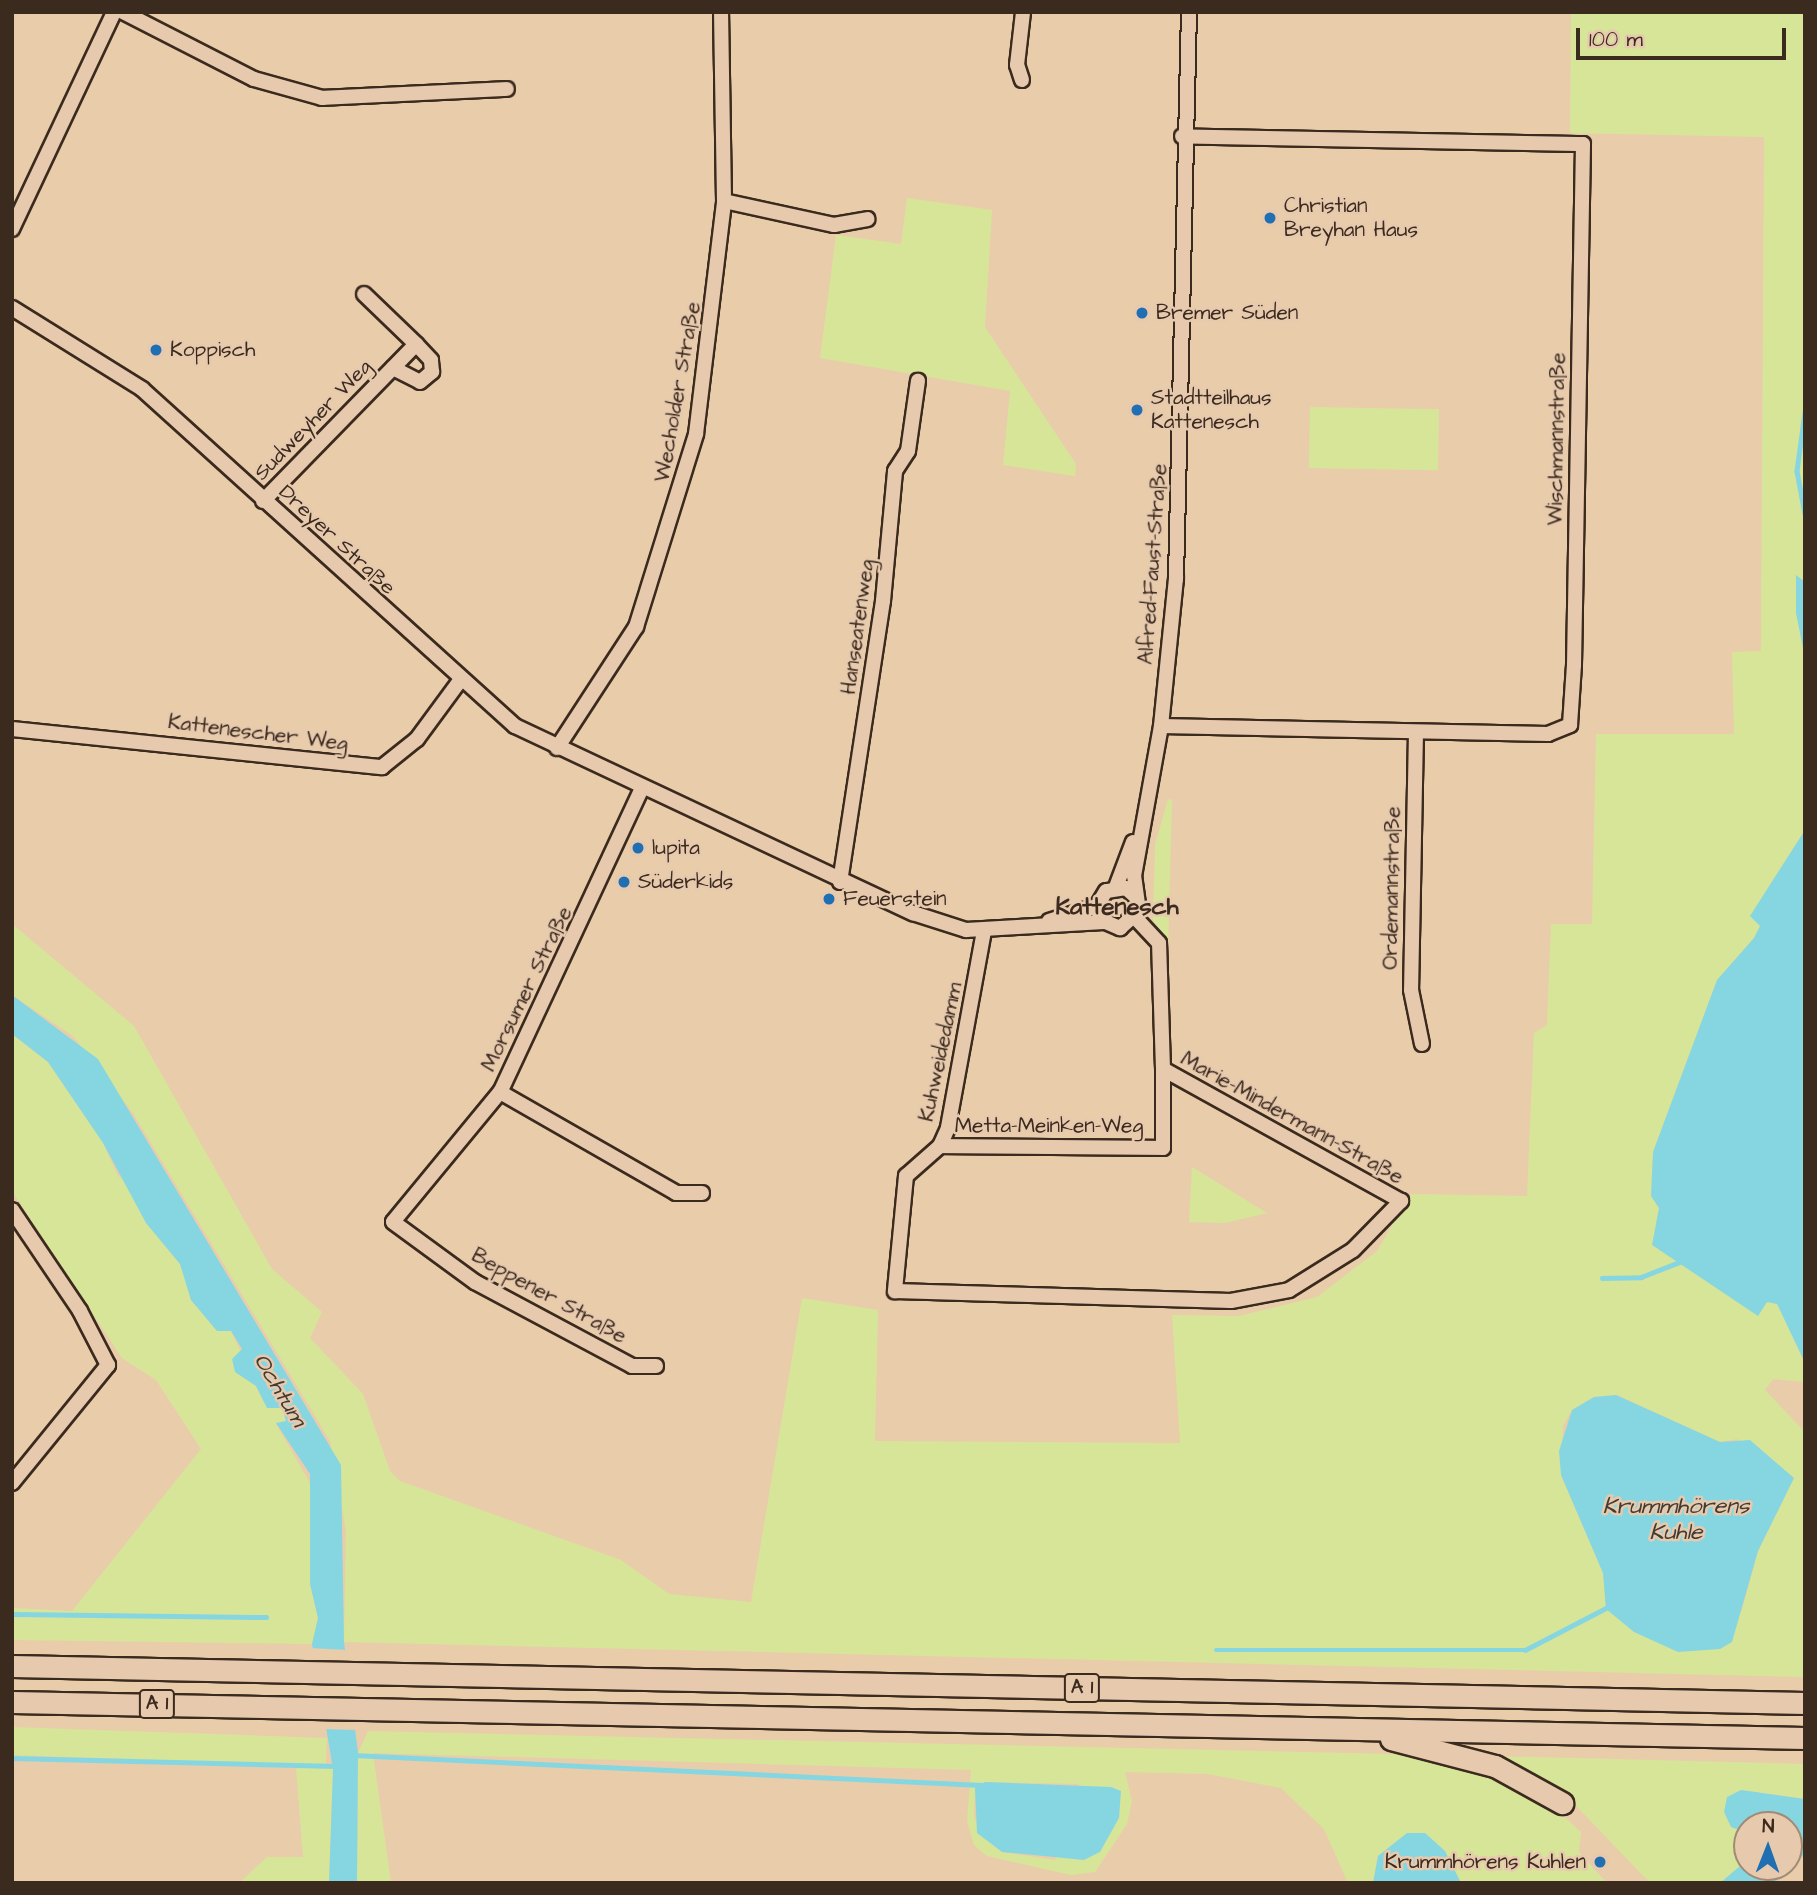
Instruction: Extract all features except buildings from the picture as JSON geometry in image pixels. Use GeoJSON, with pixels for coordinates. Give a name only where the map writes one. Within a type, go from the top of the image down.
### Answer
{"type":"FeatureCollection","features":[{"type":"Feature","properties":{"kind":"highway","name":"A 1"},"geometry":{"type":"LineString","coordinates":[[12,1667],[1805,1703]]}},
{"type":"Feature","properties":{"kind":"highway","name":"A 1"},"geometry":{"type":"LineString","coordinates":[[12,1702],[1805,1738]]}},
{"type":"Feature","properties":{"kind":"highway"},"geometry":{"type":"LineString","coordinates":[[1348,1729],[1495,1766],[1562,1803]]}},
{"type":"Feature","properties":{"kind":"street"},"geometry":{"type":"LineString","coordinates":[[12,229],[114,12]]}},
{"type":"Feature","properties":{"kind":"street"},"geometry":{"type":"LineString","coordinates":[[123,12],[254,79],[322,98],[508,89]]}},
{"type":"Feature","properties":{"kind":"street","name":"Wecholder Straße"},"geometry":{"type":"LineString","coordinates":[[557,748],[619,659],[662,559],[706,375],[723,201],[721,12]]}},
{"type":"Feature","properties":{"kind":"street"},"geometry":{"type":"LineString","coordinates":[[1022,80],[1017,65],[1023,12]]}},
{"type":"Feature","properties":{"kind":"street","name":"Alfred-Faust-Straße"},"geometry":{"type":"LineString","coordinates":[[642,788],[840,882],[926,917],[984,930],[1104,922],[1120,928],[1136,918],[1141,822],[1161,726],[1181,481],[1182,136],[1189,12]]}},
{"type":"Feature","properties":{"kind":"street","name":"Wischmannstraße"},"geometry":{"type":"LineString","coordinates":[[1161,726],[1548,734],[1570,725],[1583,144],[1182,136]]}},
{"type":"Feature","properties":{"kind":"street"},"geometry":{"type":"LineString","coordinates":[[723,201],[834,225],[867,219]]}},
{"type":"Feature","properties":{"kind":"street","name":"Sudweyher Weg"},"geometry":{"type":"LineString","coordinates":[[364,295],[431,360],[432,372],[420,382],[393,368]]}},
{"type":"Feature","properties":{"kind":"street","name":"Dreyer Straße"},"geometry":{"type":"LineString","coordinates":[[12,308],[121,372],[459,682],[515,726],[642,788]]}},
{"type":"Feature","properties":{"kind":"street","name":"Sudweyher Weg"},"geometry":{"type":"LineString","coordinates":[[263,501],[416,344]]}},
{"type":"Feature","properties":{"kind":"street","name":"Hanseatenweg"},"geometry":{"type":"LineString","coordinates":[[840,882],[881,613],[895,471],[908,451],[918,381]]}},
{"type":"Feature","properties":{"kind":"street","name":"Kattenescher Weg"},"geometry":{"type":"LineString","coordinates":[[12,729],[382,767],[417,739],[459,682]]}},
{"type":"Feature","properties":{"kind":"street","name":"Ordemannstraße"},"geometry":{"type":"LineString","coordinates":[[1416,732],[1410,990],[1422,1044]]}},
{"type":"Feature","properties":{"kind":"street","name":"Morsumer Straße"},"geometry":{"type":"LineString","coordinates":[[393,1222],[500,1092],[642,788]]}},
{"type":"Feature","properties":{"kind":"street","name":"Alfred-Faust-Straße"},"geometry":{"type":"LineString","coordinates":[[1019,928],[1097,906],[1116,887],[1141,822]]}},
{"type":"Feature","properties":{"kind":"street"},"geometry":{"type":"LineString","coordinates":[[1116,887],[1136,897]]}},
{"type":"Feature","properties":{"kind":"street"},"geometry":{"type":"LineString","coordinates":[[1097,906],[1104,922]]}},
{"type":"Feature","properties":{"kind":"street","name":"Marie-Mindermann-Straße"},"geometry":{"type":"LineString","coordinates":[[895,1291],[1028,1300],[1260,1298],[1330,1268],[1401,1201],[1163,1069],[1159,943],[1136,918]]}},
{"type":"Feature","properties":{"kind":"street","name":"Kuhweidedamm"},"geometry":{"type":"LineString","coordinates":[[895,1291],[906,1176],[940,1146],[963,1067],[984,930]]}},
{"type":"Feature","properties":{"kind":"street","name":"Metta-Meinken-Weg"},"geometry":{"type":"LineString","coordinates":[[940,1146],[1163,1148],[1163,1069]]}},
{"type":"Feature","properties":{"kind":"street"},"geometry":{"type":"LineString","coordinates":[[500,1092],[676,1193],[702,1194]]}},
{"type":"Feature","properties":{"kind":"street"},"geometry":{"type":"LineString","coordinates":[[12,1210],[80,1311],[108,1365],[12,1483]]}},
{"type":"Feature","properties":{"kind":"street","name":"Beppener Straße"},"geometry":{"type":"LineString","coordinates":[[393,1222],[486,1288],[632,1366],[656,1366]]}},
{"type":"Feature","properties":{"kind":"green space"},"geometry":{"type":"Polygon","coordinates":[[[1571,12],[1805,12],[1805,830],[1751,915],[1760,926],[1754,938],[1717,980],[1653,1152],[1651,1196],[1659,1208],[1653,1245],[1758,1315],[1767,1302],[1777,1304],[1802,1354],[1805,1382],[1773,1379],[1765,1390],[1805,1432],[1805,1677],[344,1642],[346,1531],[330,1441],[133,1113],[73,1036],[12,995],[12,924],[134,1026],[272,1269],[322,1312],[310,1338],[363,1394],[390,1471],[400,1481],[621,1560],[669,1594],[751,1602],[802,1298],[878,1310],[875,1441],[1180,1443],[1172,1315],[1239,1316],[1317,1297],[1377,1251],[1411,1194],[1527,1196],[1534,1033],[1547,1025],[1551,924],[1592,924],[1596,734],[1734,734],[1732,652],[1761,651],[1764,137],[1570,133],[1571,12]],[[1617,1395],[1594,1397],[1572,1410],[1563,1426],[1561,1475],[1603,1573],[1606,1609],[1741,1613],[1758,1551],[1794,1478],[1737,1439],[1720,1442],[1617,1395]]]}},
{"type":"Feature","properties":{"kind":"green space"},"geometry":{"type":"Polygon","coordinates":[[[907,198],[992,210],[985,327],[1076,464],[1075,476],[1003,465],[1010,391],[820,358],[836,235],[901,244],[907,198]]]}},
{"type":"Feature","properties":{"kind":"green space"},"geometry":{"type":"Polygon","coordinates":[[[1310,407],[1439,409],[1438,470],[1309,468],[1310,407]]]}},
{"type":"Feature","properties":{"kind":"green space"},"geometry":{"type":"Polygon","coordinates":[[[1168,799],[1172,800],[1168,952],[1153,920],[1155,845],[1168,799]]]}},
{"type":"Feature","properties":{"kind":"green space"},"geometry":{"type":"Polygon","coordinates":[[[12,1034],[48,1062],[103,1143],[118,1176],[129,1183],[146,1223],[180,1264],[191,1300],[217,1331],[231,1331],[263,1401],[282,1408],[286,1421],[276,1424],[314,1490],[310,1584],[318,1618],[312,1644],[12,1640],[12,1608],[72,1611],[201,1449],[156,1380],[122,1358],[12,1191],[12,1034]]]}},
{"type":"Feature","properties":{"kind":"green space"},"geometry":{"type":"Polygon","coordinates":[[[1192,1167],[1267,1213],[1225,1223],[1189,1222],[1192,1167]]]}},
{"type":"Feature","properties":{"kind":"green space"},"geometry":{"type":"Polygon","coordinates":[[[12,1727],[327,1738],[326,1766],[12,1755],[12,1727]]]}},
{"type":"Feature","properties":{"kind":"green space"},"geometry":{"type":"Polygon","coordinates":[[[368,1731],[1393,1754],[1473,1770],[1551,1805],[1581,1832],[1579,1852],[1607,1883],[1461,1883],[1445,1851],[1425,1833],[1378,1856],[1373,1883],[1348,1883],[1324,1829],[1281,1788],[1208,1774],[1125,1772],[1132,1801],[1127,1824],[1095,1872],[1071,1875],[987,1856],[974,1845],[967,1821],[971,1770],[373,1753],[391,1883],[357,1883],[358,1753],[368,1731]],[[985,1782],[975,1788],[974,1818],[1002,1852],[1055,1860],[1079,1784],[985,1782]]]}},
{"type":"Feature","properties":{"kind":"green space"},"geometry":{"type":"Polygon","coordinates":[[[1491,1756],[1805,1764],[1805,1799],[1741,1790],[1735,1811],[1733,1811],[1731,1827],[1733,1875],[1720,1883],[1650,1883],[1561,1790],[1491,1756]]]}},
{"type":"Feature","properties":{"kind":"green space"},"geometry":{"type":"Polygon","coordinates":[[[296,1767],[333,1769],[329,1883],[239,1883],[267,1857],[303,1857],[296,1767]]]}},
{"type":"Feature","properties":{"kind":"water"},"geometry":{"type":"Polygon","coordinates":[[[1796,575],[1805,582],[1805,658],[1796,613],[1796,575]]]}},
{"type":"Feature","properties":{"kind":"water"},"geometry":{"type":"Polygon","coordinates":[[[1805,830],[1805,1363],[1777,1304],[1767,1302],[1758,1316],[1652,1245],[1659,1208],[1651,1196],[1653,1152],[1717,980],[1754,938],[1760,926],[1750,916],[1805,830]]]}},
{"type":"Feature","properties":{"kind":"water","name":"Ochtum"},"geometry":{"type":"Polygon","coordinates":[[[12,995],[98,1059],[341,1465],[344,1642],[358,1753],[357,1883],[329,1883],[333,1769],[312,1644],[318,1618],[310,1584],[310,1474],[276,1423],[286,1421],[282,1408],[267,1408],[256,1386],[235,1372],[232,1359],[242,1349],[231,1331],[217,1331],[191,1300],[180,1264],[146,1223],[103,1143],[48,1062],[12,1034],[12,995]]]}},
{"type":"Feature","properties":{"kind":"water","name":"Krummhörens Kuhle"},"geometry":{"type":"Polygon","coordinates":[[[1616,1395],[1720,1442],[1750,1440],[1794,1478],[1758,1551],[1732,1642],[1720,1649],[1678,1652],[1634,1632],[1606,1609],[1603,1573],[1561,1475],[1559,1451],[1572,1410],[1594,1397],[1616,1395]]]}},
{"type":"Feature","properties":{"kind":"water"},"geometry":{"type":"Polygon","coordinates":[[[985,1782],[1111,1787],[1121,1791],[1119,1818],[1100,1852],[1084,1860],[1002,1852],[977,1833],[975,1788],[985,1782]]]}},
{"type":"Feature","properties":{"kind":"water"},"geometry":{"type":"Polygon","coordinates":[[[1741,1790],[1805,1799],[1805,1854],[1803,1856],[1803,1811],[1733,1811],[1733,1828],[1724,1812],[1727,1797],[1741,1790]]]}},
{"type":"Feature","properties":{"kind":"water"},"geometry":{"type":"Polygon","coordinates":[[[1407,1833],[1425,1833],[1445,1851],[1461,1883],[1373,1883],[1378,1856],[1407,1833]]]}},
{"type":"Feature","properties":{"kind":"water"},"geometry":{"type":"Polygon","coordinates":[[[1733,1872],[1733,1881],[1776,1881],[1774,1883],[1720,1883],[1733,1872]]]}},
{"type":"Feature","properties":{"kind":"pier"},"geometry":{"type":"Polygon","coordinates":[[[309,1648],[348,1650],[358,1730],[322,1729],[309,1648]]]}},
{"type":"Feature","properties":{"kind":"waterway"},"geometry":{"type":"LineString","coordinates":[[1805,412],[1797,471],[1805,514]]}},
{"type":"Feature","properties":{"kind":"waterway"},"geometry":{"type":"LineString","coordinates":[[1602,1278],[1641,1277],[1682,1261]]}},
{"type":"Feature","properties":{"kind":"waterway"},"geometry":{"type":"LineString","coordinates":[[1216,1650],[1525,1650],[1610,1606]]}},
{"type":"Feature","properties":{"kind":"waterway"},"geometry":{"type":"LineString","coordinates":[[12,1614],[266,1617]]}},
{"type":"Feature","properties":{"kind":"waterway"},"geometry":{"type":"LineString","coordinates":[[353,1755],[981,1785]]}},
{"type":"Feature","properties":{"kind":"waterway"},"geometry":{"type":"LineString","coordinates":[[12,1758],[337,1766]]}},
{"type":"Feature","properties":{"kind":"place","name":"Christian Breyhan Haus"},"geometry":{"type":"Point","coordinates":[1270,218]}},
{"type":"Feature","properties":{"kind":"place","name":"Bremer Süden"},"geometry":{"type":"Point","coordinates":[1142,313]}},
{"type":"Feature","properties":{"kind":"place","name":"Koppisch"},"geometry":{"type":"Point","coordinates":[156,350]}},
{"type":"Feature","properties":{"kind":"place","name":"Stadtteilhaus Kattenesch"},"geometry":{"type":"Point","coordinates":[1137,410]}},
{"type":"Feature","properties":{"kind":"place","name":"lupita"},"geometry":{"type":"Point","coordinates":[638,848]}},
{"type":"Feature","properties":{"kind":"place","name":"Süderkids"},"geometry":{"type":"Point","coordinates":[624,882]}},
{"type":"Feature","properties":{"kind":"place","name":"Feuerstein"},"geometry":{"type":"Point","coordinates":[829,899]}},
{"type":"Feature","properties":{"kind":"place","name":"Krummhörens Kuhlen"},"geometry":{"type":"Point","coordinates":[1600,1862]}},
{"type":"Feature","properties":{"kind":"district","name":"Kattenesch"},"geometry":{"type":"Point","coordinates":[1117,908]}}]}
